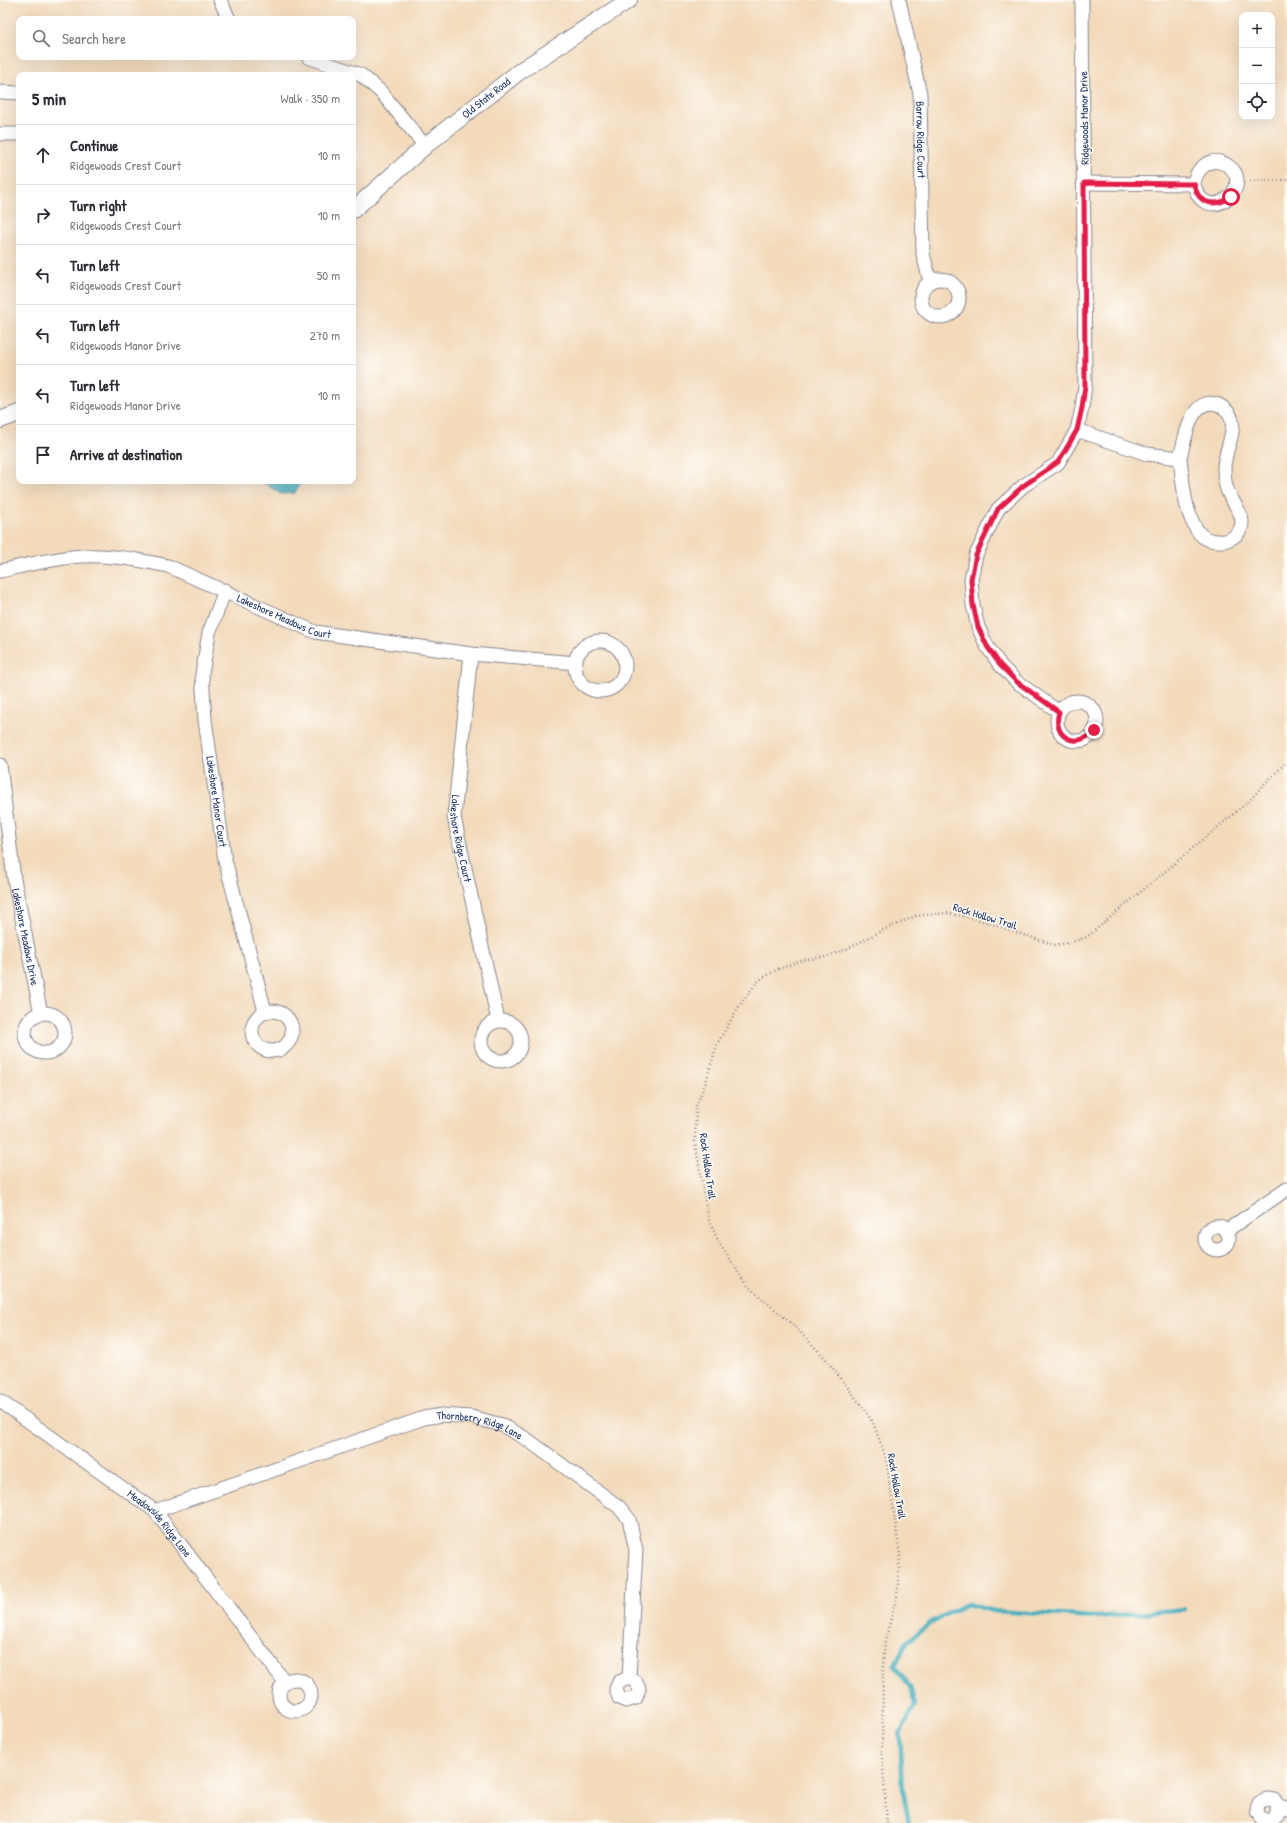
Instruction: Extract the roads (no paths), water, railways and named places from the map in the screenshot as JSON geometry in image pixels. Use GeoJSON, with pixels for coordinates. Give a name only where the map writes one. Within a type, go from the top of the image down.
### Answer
{"type":"FeatureCollection","features":[{"type":"Feature","properties":{"kind":"street"},"geometry":{"type":"LineString","coordinates":[[220,0],[228,16]]}},
{"type":"Feature","properties":{"kind":"street","name":"Old State Road"},"geometry":{"type":"LineString","coordinates":[[356,207],[425,146],[520,71],[629,0]]}},
{"type":"Feature","properties":{"kind":"street","name":"Barrow Ridge Court"},"geometry":{"type":"LineString","coordinates":[[899,0],[920,94],[923,254],[930,282]]}},
{"type":"Feature","properties":{"kind":"street","name":"Ridgewoods Manor Drive"},"geometry":{"type":"LineString","coordinates":[[1059,712],[1017,682],[1000,665],[987,646],[978,627],[973,605],[971,579],[976,555],[998,509],[1023,486],[1058,462],[1077,430],[1082,408],[1085,386],[1082,0]]}},
{"type":"Feature","properties":{"kind":"street"},"geometry":{"type":"LineString","coordinates":[[317,60],[352,72]]}},
{"type":"Feature","properties":{"kind":"street"},"geometry":{"type":"LineString","coordinates":[[356,73],[361,75],[381,92],[425,146]]}},
{"type":"Feature","properties":{"kind":"street"},"geometry":{"type":"LineString","coordinates":[[0,92],[16,93]]}},
{"type":"Feature","properties":{"kind":"street"},"geometry":{"type":"LineString","coordinates":[[0,134],[16,134]]}},
{"type":"Feature","properties":{"kind":"street"},"geometry":{"type":"LineString","coordinates":[[1084,183],[1194,184]]}},
{"type":"Feature","properties":{"kind":"street"},"geometry":{"type":"LineString","coordinates":[[1218,404],[1228,412],[1233,426],[1224,468],[1225,481],[1228,492],[1240,510],[1242,519],[1241,527],[1233,538],[1222,542],[1206,539],[1200,534],[1186,501],[1180,458],[1192,416],[1197,410],[1203,405],[1218,404]]}},
{"type":"Feature","properties":{"kind":"street"},"geometry":{"type":"LineString","coordinates":[[0,420],[16,414]]}},
{"type":"Feature","properties":{"kind":"street"},"geometry":{"type":"LineString","coordinates":[[1077,430],[1147,454],[1180,458]]}},
{"type":"Feature","properties":{"kind":"street","name":"Lakeshore Meadows Court"},"geometry":{"type":"LineString","coordinates":[[0,571],[59,558],[84,556],[115,557],[168,566],[314,632],[471,654],[576,664]]}},
{"type":"Feature","properties":{"kind":"street","name":"Lakeshore Manor Court"},"geometry":{"type":"LineString","coordinates":[[224,590],[209,632],[202,674],[205,720],[225,860],[265,1012]]}},
{"type":"Feature","properties":{"kind":"street","name":"Lakeshore Ridge Court"},"geometry":{"type":"LineString","coordinates":[[471,654],[454,817],[466,880],[498,1021]]}},
{"type":"Feature","properties":{"kind":"street","name":"Lakeshore Meadows Drive"},"geometry":{"type":"LineString","coordinates":[[0,765],[14,879],[41,1014]]}},
{"type":"Feature","properties":{"kind":"street"},"geometry":{"type":"LineString","coordinates":[[1226,1231],[1287,1189]]}},
{"type":"Feature","properties":{"kind":"street","name":"Meadowside Ridge Lane"},"geometry":{"type":"LineString","coordinates":[[0,1401],[155,1511],[285,1682]]}},
{"type":"Feature","properties":{"kind":"street","name":"Thornberry Ridge Lane"},"geometry":{"type":"LineString","coordinates":[[155,1511],[424,1418],[442,1415],[471,1417],[502,1425],[528,1440],[619,1507],[629,1520],[636,1550],[629,1678]]}},
{"type":"Feature","properties":{"kind":"water"},"geometry":{"type":"Polygon","coordinates":[[[266,484],[299,484],[295,493],[281,494],[266,484]]]}},
{"type":"Feature","properties":{"kind":"waterway"},"geometry":{"type":"LineString","coordinates":[[909,1823],[903,1790],[900,1734],[915,1705],[910,1687],[895,1665],[907,1642],[933,1621],[967,1604],[994,1611],[1096,1617],[1184,1609]]}}]}
